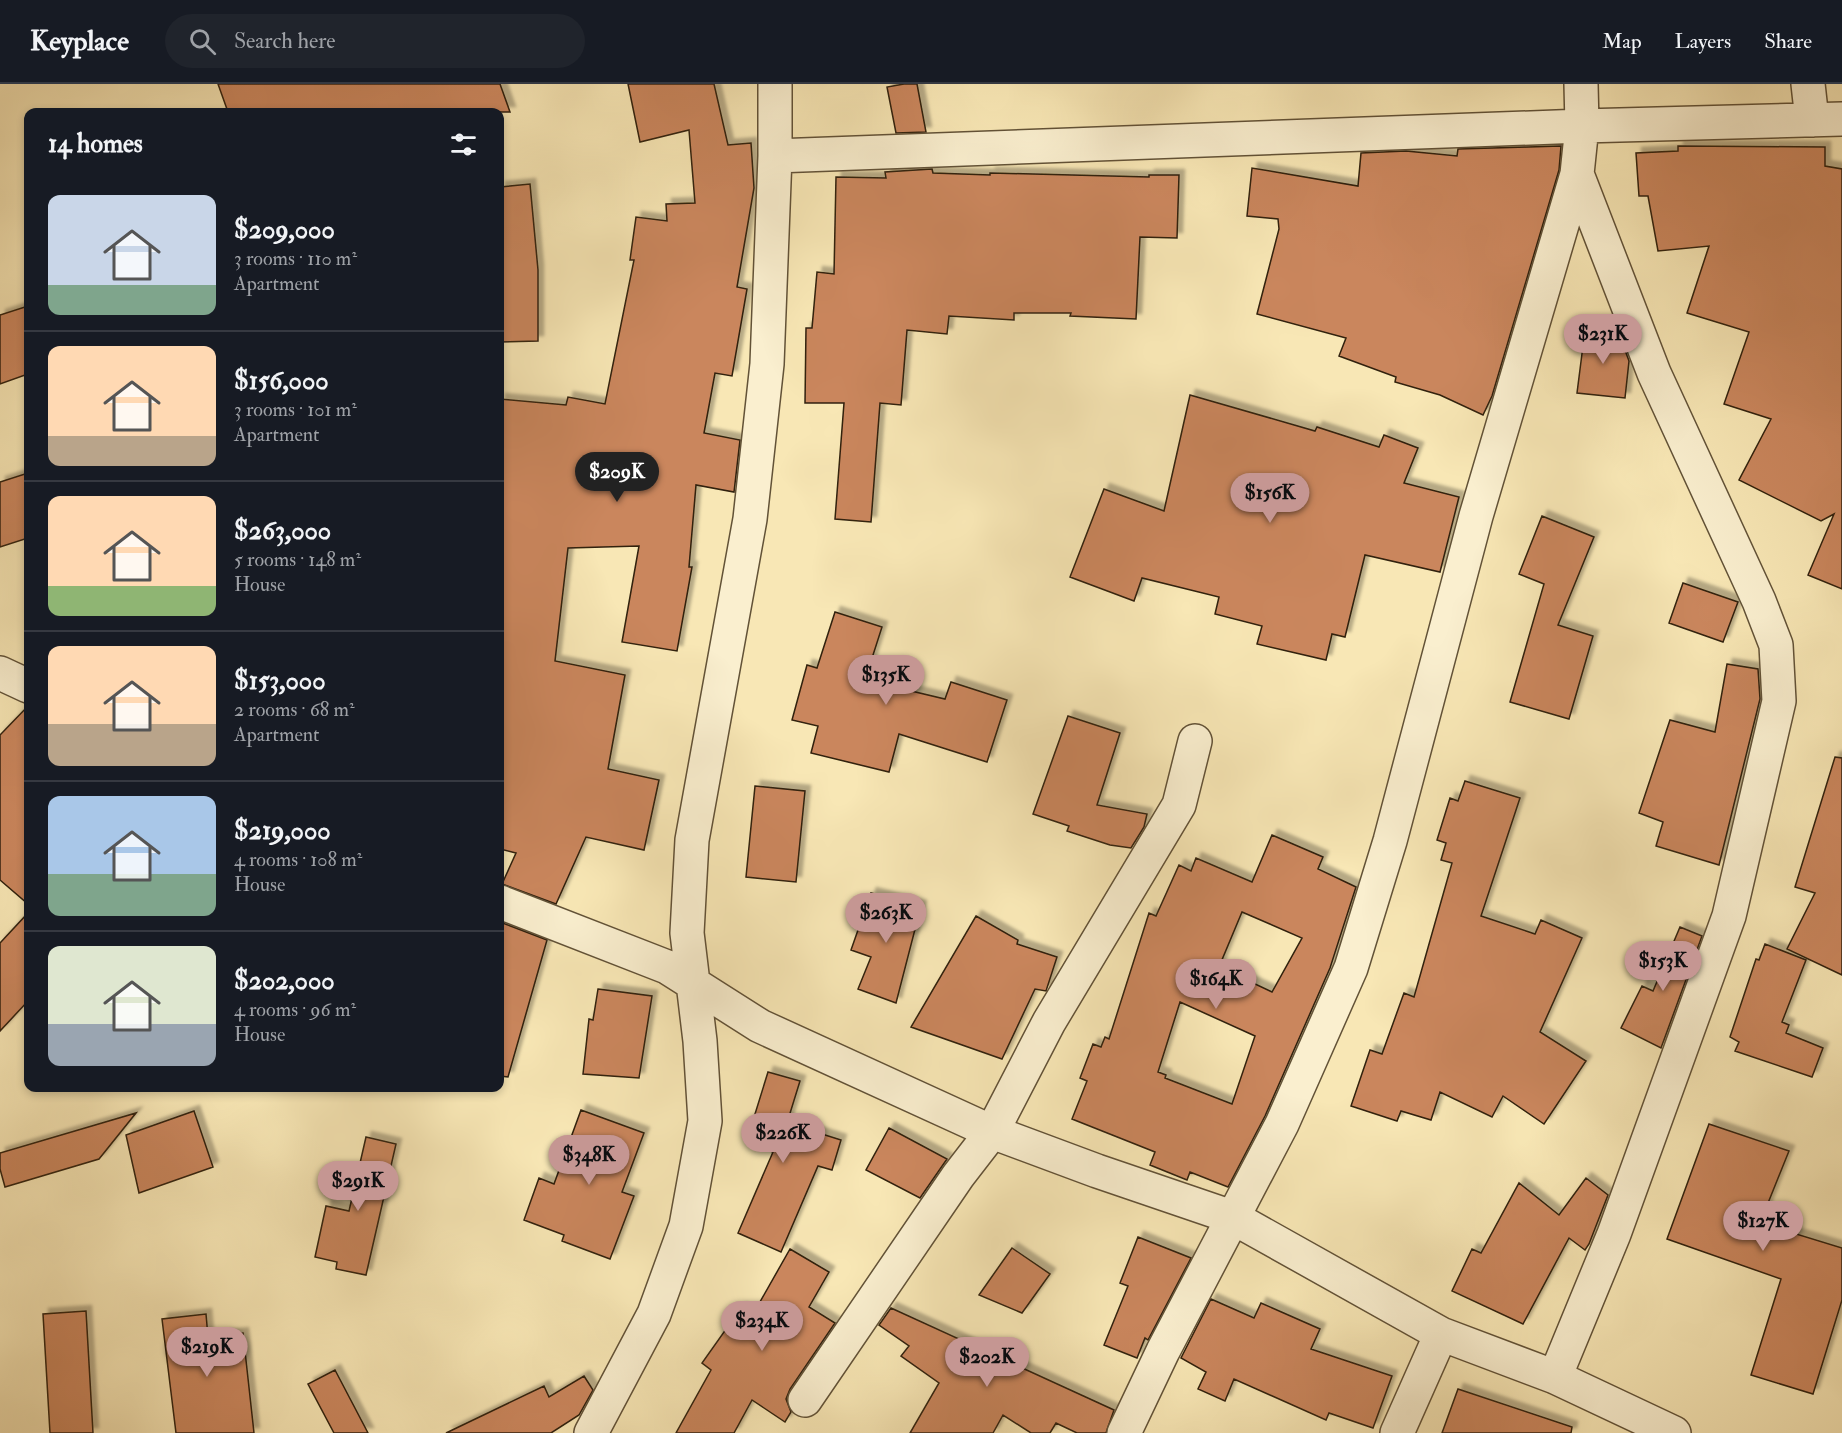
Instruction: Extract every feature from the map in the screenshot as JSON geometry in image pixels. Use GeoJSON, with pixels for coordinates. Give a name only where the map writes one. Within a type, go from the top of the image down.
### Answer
{"type":"FeatureCollection","features":[{"type":"Feature","properties":{"kind":"street"},"geometry":{"type":"LineString","coordinates":[[591,1433],[654,1314],[686,1226],[705,1121],[700,1041],[687,933],[692,840],[750,519],[767,364],[775,156],[775,84]]}},
{"type":"Feature","properties":{"kind":"street"},"geometry":{"type":"LineString","coordinates":[[1124,1433],[1232,1217],[1282,1124],[1352,968],[1390,841],[1476,516],[1577,174],[1582,126],[1581,84]]}},
{"type":"Feature","properties":{"kind":"street"},"geometry":{"type":"LineString","coordinates":[[775,156],[1582,126],[1827,120],[1808,84]]}},
{"type":"Feature","properties":{"kind":"street"},"geometry":{"type":"LineString","coordinates":[[1555,1377],[1618,1223],[1729,916],[1779,701],[1776,645],[1759,601],[1654,373],[1577,174]]}},
{"type":"Feature","properties":{"kind":"street"},"geometry":{"type":"LineString","coordinates":[[0,673],[24,684]]}},
{"type":"Feature","properties":{"kind":"street"},"geometry":{"type":"LineString","coordinates":[[805,1400],[958,1176],[992,1131],[1049,1022],[1179,805],[1195,741]]}},
{"type":"Feature","properties":{"kind":"street"},"geometry":{"type":"LineString","coordinates":[[504,904],[667,967],[760,1026],[992,1131],[1097,1171],[1232,1217],[1441,1334],[1555,1377],[1674,1433]]}},
{"type":"Feature","properties":{"kind":"street"},"geometry":{"type":"LineString","coordinates":[[1398,1433],[1441,1334]]}},
{"type":"Feature","properties":{"kind":"building"},"geometry":{"type":"Polygon","coordinates":[[[218,84],[500,84],[510,112],[504,112],[504,108],[227,108],[218,84]]]}},
{"type":"Feature","properties":{"kind":"building"},"geometry":{"type":"Polygon","coordinates":[[[628,84],[714,84],[728,145],[751,143],[754,188],[737,287],[747,289],[732,376],[715,373],[704,433],[740,440],[734,492],[696,485],[689,567],[692,567],[677,651],[622,642],[639,546],[568,548],[555,661],[625,675],[608,769],[659,780],[644,850],[586,837],[556,904],[504,885],[504,880],[516,853],[504,850],[504,399],[566,405],[568,397],[605,404],[634,260],[630,260],[636,217],[667,221],[666,204],[695,203],[689,130],[640,142],[628,84]]]}},
{"type":"Feature","properties":{"kind":"building"},"geometry":{"type":"Polygon","coordinates":[[[917,84],[926,132],[896,133],[887,87],[917,84]]]}},
{"type":"Feature","properties":{"kind":"building"},"geometry":{"type":"Polygon","coordinates":[[[1561,146],[1559,170],[1492,396],[1483,415],[1440,395],[1395,382],[1396,377],[1339,356],[1346,338],[1257,314],[1279,229],[1278,219],[1247,216],[1252,168],[1358,186],[1361,153],[1406,151],[1457,156],[1458,149],[1561,146]]]}},
{"type":"Feature","properties":{"kind":"building"},"geometry":{"type":"Polygon","coordinates":[[[1678,146],[1825,147],[1825,166],[1842,169],[1842,589],[1808,575],[1834,514],[1821,521],[1739,480],[1771,419],[1724,404],[1749,332],[1687,313],[1709,246],[1658,251],[1648,196],[1639,196],[1636,153],[1678,151],[1678,146]]]}},
{"type":"Feature","properties":{"kind":"building"},"geometry":{"type":"Polygon","coordinates":[[[932,169],[933,173],[990,175],[990,173],[1149,177],[1149,175],[1179,175],[1177,238],[1140,237],[1136,319],[1070,316],[1071,313],[1014,313],[1014,320],[949,316],[947,334],[907,330],[901,405],[880,403],[871,522],[835,519],[844,403],[805,403],[806,328],[812,328],[817,272],[834,274],[836,177],[886,178],[885,172],[932,169]]]}},
{"type":"Feature","properties":{"kind":"building"},"geometry":{"type":"Polygon","coordinates":[[[530,184],[538,270],[538,341],[504,342],[504,187],[530,184]]]}},
{"type":"Feature","properties":{"kind":"building"},"geometry":{"type":"Polygon","coordinates":[[[24,307],[24,375],[0,384],[0,315],[24,307]]]}},
{"type":"Feature","properties":{"kind":"building"},"geometry":{"type":"Polygon","coordinates":[[[1585,330],[1619,334],[1629,361],[1625,398],[1577,393],[1585,330]]]}},
{"type":"Feature","properties":{"kind":"building"},"geometry":{"type":"Polygon","coordinates":[[[1190,395],[1315,431],[1317,427],[1379,447],[1384,435],[1418,448],[1404,483],[1459,497],[1440,572],[1365,555],[1345,637],[1332,634],[1326,660],[1257,644],[1262,626],[1215,614],[1219,597],[1142,578],[1134,601],[1070,577],[1104,489],[1164,511],[1190,395]]]}},
{"type":"Feature","properties":{"kind":"building"},"geometry":{"type":"Polygon","coordinates":[[[24,474],[24,539],[0,547],[0,482],[24,474]]]}},
{"type":"Feature","properties":{"kind":"building"},"geometry":{"type":"Polygon","coordinates":[[[1542,516],[1594,537],[1558,625],[1593,636],[1569,719],[1510,702],[1544,584],[1519,574],[1542,516]]]}},
{"type":"Feature","properties":{"kind":"building"},"geometry":{"type":"Polygon","coordinates":[[[1683,583],[1738,602],[1723,642],[1669,623],[1683,583]]]}},
{"type":"Feature","properties":{"kind":"building"},"geometry":{"type":"Polygon","coordinates":[[[835,612],[882,627],[865,680],[945,699],[951,682],[1007,700],[987,762],[899,734],[889,772],[811,753],[818,726],[792,720],[807,665],[817,668],[835,612]]]}},
{"type":"Feature","properties":{"kind":"building"},"geometry":{"type":"Polygon","coordinates":[[[1727,664],[1758,669],[1760,699],[1719,865],[1656,846],[1663,822],[1639,813],[1670,720],[1715,732],[1727,664]]]}},
{"type":"Feature","properties":{"kind":"building"},"geometry":{"type":"Polygon","coordinates":[[[24,710],[24,901],[0,880],[0,735],[24,710]]]}},
{"type":"Feature","properties":{"kind":"building"},"geometry":{"type":"Polygon","coordinates":[[[1068,716],[1120,733],[1097,805],[1147,814],[1144,827],[1131,848],[1110,845],[1067,831],[1069,826],[1033,814],[1068,716]]]}},
{"type":"Feature","properties":{"kind":"building"},"geometry":{"type":"Polygon","coordinates":[[[1835,757],[1842,758],[1842,975],[1787,949],[1815,893],[1795,887],[1835,757]]]}},
{"type":"Feature","properties":{"kind":"building"},"geometry":{"type":"Polygon","coordinates":[[[1465,781],[1520,798],[1481,916],[1535,934],[1541,920],[1582,938],[1540,1032],[1586,1061],[1544,1124],[1503,1096],[1492,1117],[1440,1092],[1431,1120],[1401,1111],[1397,1121],[1351,1106],[1370,1050],[1382,1054],[1404,993],[1414,997],[1452,863],[1441,860],[1446,843],[1437,840],[1450,798],[1458,801],[1465,781]]]}},
{"type":"Feature","properties":{"kind":"building"},"geometry":{"type":"Polygon","coordinates":[[[755,786],[805,791],[796,882],[746,877],[755,786]]]}},
{"type":"Feature","properties":{"kind":"building"},"geometry":{"type":"Polygon","coordinates":[[[1272,835],[1323,857],[1318,869],[1356,887],[1330,968],[1265,1116],[1228,1187],[1190,1172],[1187,1180],[1150,1165],[1155,1152],[1072,1119],[1087,1081],[1080,1078],[1093,1044],[1101,1047],[1105,1037],[1109,1039],[1149,913],[1156,916],[1179,865],[1191,871],[1196,858],[1252,882],[1272,835]],[[1242,912],[1219,967],[1272,992],[1302,938],[1242,912]],[[1180,1002],[1158,1072],[1166,1075],[1165,1078],[1232,1104],[1255,1036],[1180,1002]]]}},
{"type":"Feature","properties":{"kind":"building"},"geometry":{"type":"Polygon","coordinates":[[[871,893],[921,906],[896,1003],[858,989],[871,957],[851,950],[871,893]]]}},
{"type":"Feature","properties":{"kind":"building"},"geometry":{"type":"Polygon","coordinates":[[[976,916],[1018,940],[1017,944],[1057,957],[1046,991],[1035,989],[1002,1059],[911,1027],[976,916]]]}},
{"type":"Feature","properties":{"kind":"building"},"geometry":{"type":"Polygon","coordinates":[[[24,917],[24,1005],[0,1031],[0,943],[24,917]]]}},
{"type":"Feature","properties":{"kind":"building"},"geometry":{"type":"Polygon","coordinates":[[[504,924],[547,940],[508,1077],[504,1076],[504,924]]]}},
{"type":"Feature","properties":{"kind":"building"},"geometry":{"type":"Polygon","coordinates":[[[1680,927],[1702,936],[1661,1048],[1621,1028],[1642,986],[1653,991],[1680,927]]]}},
{"type":"Feature","properties":{"kind":"building"},"geometry":{"type":"Polygon","coordinates":[[[1765,944],[1806,960],[1782,1022],[1789,1025],[1786,1033],[1823,1048],[1812,1077],[1735,1051],[1739,1042],[1730,1037],[1756,959],[1759,960],[1765,944]]]}},
{"type":"Feature","properties":{"kind":"building"},"geometry":{"type":"Polygon","coordinates":[[[598,989],[652,996],[639,1078],[583,1074],[589,1019],[593,1020],[598,989]]]}},
{"type":"Feature","properties":{"kind":"building"},"geometry":{"type":"Polygon","coordinates":[[[768,1072],[800,1081],[787,1123],[841,1140],[832,1170],[818,1166],[781,1252],[738,1233],[773,1152],[746,1143],[768,1072]]]}},
{"type":"Feature","properties":{"kind":"building"},"geometry":{"type":"Polygon","coordinates":[[[581,1110],[644,1133],[622,1192],[634,1196],[610,1259],[562,1241],[564,1235],[524,1220],[539,1178],[554,1184],[581,1110]]]}},
{"type":"Feature","properties":{"kind":"building"},"geometry":{"type":"Polygon","coordinates":[[[194,1111],[213,1167],[139,1193],[126,1135],[194,1111]]]}},
{"type":"Feature","properties":{"kind":"building"},"geometry":{"type":"Polygon","coordinates":[[[136,1113],[99,1159],[5,1187],[0,1169],[0,1153],[136,1113]]]}},
{"type":"Feature","properties":{"kind":"building"},"geometry":{"type":"Polygon","coordinates":[[[1709,1124],[1789,1151],[1760,1223],[1842,1248],[1842,1300],[1813,1394],[1751,1375],[1781,1279],[1667,1239],[1709,1124]]]}},
{"type":"Feature","properties":{"kind":"building"},"geometry":{"type":"Polygon","coordinates":[[[889,1128],[947,1159],[920,1198],[866,1170],[889,1128]]]}},
{"type":"Feature","properties":{"kind":"building"},"geometry":{"type":"Polygon","coordinates":[[[366,1137],[396,1144],[366,1275],[336,1269],[337,1262],[315,1257],[326,1206],[349,1211],[366,1137]]]}},
{"type":"Feature","properties":{"kind":"building"},"geometry":{"type":"Polygon","coordinates":[[[1586,1178],[1608,1195],[1589,1244],[1585,1250],[1569,1238],[1523,1324],[1452,1291],[1472,1249],[1481,1253],[1519,1183],[1559,1215],[1586,1178]]]}},
{"type":"Feature","properties":{"kind":"building"},"geometry":{"type":"Polygon","coordinates":[[[1138,1237],[1191,1258],[1148,1340],[1145,1338],[1137,1358],[1104,1345],[1128,1286],[1120,1283],[1138,1237]]]}},
{"type":"Feature","properties":{"kind":"building"},"geometry":{"type":"Polygon","coordinates":[[[1012,1248],[1050,1274],[1022,1313],[979,1295],[1012,1248]]]}},
{"type":"Feature","properties":{"kind":"building"},"geometry":{"type":"Polygon","coordinates":[[[790,1249],[829,1272],[809,1307],[835,1323],[790,1389],[786,1399],[791,1412],[785,1422],[752,1400],[734,1433],[676,1433],[711,1370],[702,1363],[741,1308],[752,1316],[790,1249]]]}},
{"type":"Feature","properties":{"kind":"building"},"geometry":{"type":"Polygon","coordinates":[[[1211,1299],[1254,1318],[1261,1303],[1320,1329],[1311,1349],[1392,1376],[1373,1428],[1329,1413],[1326,1420],[1234,1379],[1225,1401],[1198,1389],[1206,1372],[1181,1358],[1211,1299]]]}},
{"type":"Feature","properties":{"kind":"building"},"geometry":{"type":"Polygon","coordinates":[[[891,1308],[1114,1410],[1106,1433],[1077,1433],[1056,1423],[1050,1433],[1031,1433],[1003,1415],[993,1433],[910,1433],[939,1383],[901,1356],[909,1346],[879,1325],[891,1308]]]}},
{"type":"Feature","properties":{"kind":"building"},"geometry":{"type":"Polygon","coordinates":[[[86,1311],[93,1433],[50,1433],[43,1314],[86,1311]]]}},
{"type":"Feature","properties":{"kind":"building"},"geometry":{"type":"Polygon","coordinates":[[[206,1314],[208,1337],[243,1333],[254,1433],[176,1433],[162,1319],[206,1314]]]}},
{"type":"Feature","properties":{"kind":"building"},"geometry":{"type":"Polygon","coordinates":[[[335,1370],[368,1433],[334,1433],[308,1384],[335,1370]]]}},
{"type":"Feature","properties":{"kind":"building"},"geometry":{"type":"Polygon","coordinates":[[[584,1376],[593,1390],[579,1415],[551,1433],[446,1433],[544,1386],[549,1397],[584,1376]]]}},
{"type":"Feature","properties":{"kind":"building"},"geometry":{"type":"Polygon","coordinates":[[[1458,1389],[1572,1427],[1571,1433],[1442,1433],[1458,1389]]]}}]}
